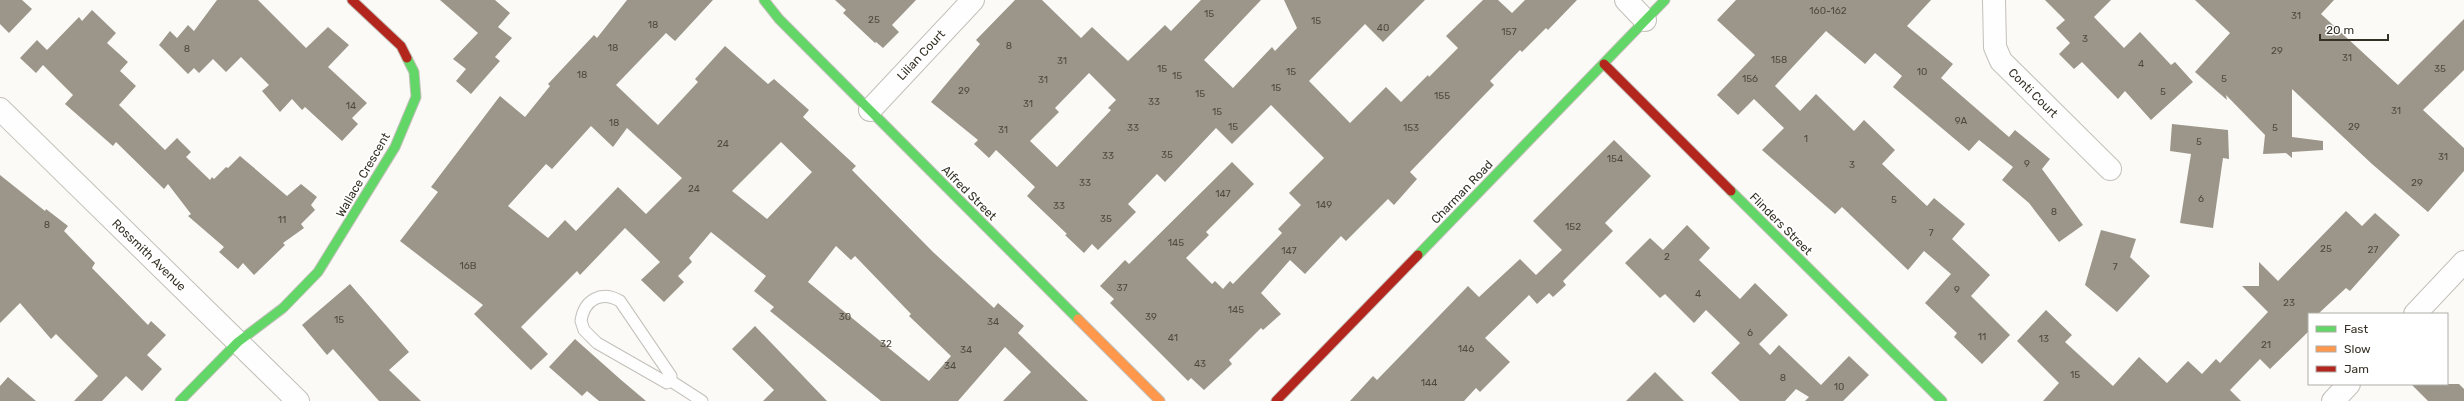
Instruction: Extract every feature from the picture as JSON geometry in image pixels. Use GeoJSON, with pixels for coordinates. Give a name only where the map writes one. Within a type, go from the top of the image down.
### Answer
{"type":"FeatureCollection","features":[{"type":"Feature","properties":{"kind":"street","name":"Alfred Street"},"geometry":{"type":"LineString","coordinates":[[764,0],[779,19],[1160,401]]}},
{"type":"Feature","properties":{"kind":"street","name":"Lilian Court"},"geometry":{"type":"LineString","coordinates":[[870,110],[972,0]]}},
{"type":"Feature","properties":{"kind":"street"},"geometry":{"type":"LineString","coordinates":[[1626,0],[1653,8]]}},
{"type":"Feature","properties":{"kind":"street","name":"Conti Court"},"geometry":{"type":"LineString","coordinates":[[1994,0],[1995,47],[2001,61],[2110,169]]}},
{"type":"Feature","properties":{"kind":"street","name":"Wallace Crescent"},"geometry":{"type":"LineString","coordinates":[[180,401],[238,342],[283,308],[318,272],[394,147],[416,97],[414,72],[401,46],[354,1]]}},
{"type":"Feature","properties":{"kind":"street","name":"Charman Road"},"geometry":{"type":"LineString","coordinates":[[1276,401],[1604,64],[1653,8]]}},
{"type":"Feature","properties":{"kind":"street","name":"Flinders Street"},"geometry":{"type":"LineString","coordinates":[[1604,64],[1942,401]]}},
{"type":"Feature","properties":{"kind":"street","name":"Rossmith Avenue"},"geometry":{"type":"LineString","coordinates":[[0,109],[298,401]]}},
{"type":"Feature","properties":{"kind":"street"},"geometry":{"type":"LineString","coordinates":[[2416,313],[2464,262]]}},
{"type":"Feature","properties":{"kind":"street"},"geometry":{"type":"LineString","coordinates":[[2333,401],[2348,385]]}},
{"type":"Feature","properties":{"kind":"lane"},"geometry":{"type":"LineString","coordinates":[[671,381],[671,376],[620,301],[612,297],[603,296],[594,298],[587,304],[581,321],[590,337],[667,383],[671,381],[702,401]]}},
{"type":"Feature","properties":{"kind":"building"},"geometry":{"type":"Polygon","coordinates":[[[0,0],[22,0],[32,9],[9,33],[0,24],[0,0]]]}},
{"type":"Feature","properties":{"kind":"building"},"geometry":{"type":"Polygon","coordinates":[[[217,0],[258,0],[306,48],[328,27],[349,45],[328,67],[367,103],[352,118],[358,124],[342,141],[305,107],[302,110],[292,99],[280,112],[262,91],[269,85],[241,57],[226,72],[213,59],[199,73],[194,68],[188,74],[159,45],[170,31],[177,38],[188,25],[194,31],[217,0]]]}},
{"type":"Feature","properties":{"kind":"building"},"geometry":{"type":"Polygon","coordinates":[[[440,0],[495,0],[510,13],[498,27],[512,38],[495,57],[500,61],[471,94],[456,81],[466,69],[453,59],[478,33],[440,0]]]}},
{"type":"Feature","properties":{"kind":"building"},"geometry":{"type":"Polygon","coordinates":[[[627,0],[713,0],[675,41],[666,33],[616,85],[658,125],[698,82],[695,79],[725,46],[768,84],[774,79],[809,110],[803,117],[856,166],[852,170],[933,252],[994,308],[998,303],[1024,326],[1018,333],[1088,401],[1003,401],[1031,372],[1005,347],[958,401],[881,401],[770,311],[774,307],[754,291],[766,276],[711,232],[689,258],[692,262],[678,276],[684,282],[664,302],[641,280],[660,262],[625,228],[580,275],[577,271],[521,327],[548,354],[531,370],[474,314],[483,305],[400,241],[438,192],[431,187],[500,96],[525,117],[550,86],[548,84],[594,35],[597,38],[627,0]],[[591,126],[552,169],[546,164],[508,206],[548,238],[565,220],[576,231],[618,187],[646,214],[682,178],[627,128],[613,147],[591,126]],[[781,142],[732,191],[767,219],[812,172],[781,142]],[[836,246],[808,282],[929,381],[951,356],[909,316],[911,314],[855,256],[851,260],[836,246]]]}},
{"type":"Feature","properties":{"kind":"building"},"geometry":{"type":"Polygon","coordinates":[[[835,0],[916,0],[892,25],[899,32],[883,48],[876,42],[875,43],[843,13],[846,10],[835,0]]]}},
{"type":"Feature","properties":{"kind":"building"},"geometry":{"type":"Polygon","coordinates":[[[1015,0],[1042,0],[1081,38],[1092,27],[1128,61],[1165,25],[1171,31],[1201,0],[1261,0],[1204,60],[1233,88],[1272,47],[1275,51],[1297,28],[1284,0],[1425,0],[1383,42],[1365,24],[1309,81],[1350,123],[1386,87],[1401,102],[1428,75],[1429,77],[1458,48],[1446,36],[1483,0],[1498,0],[1512,13],[1525,0],[1577,0],[1548,30],[1546,28],[1522,52],[1520,50],[1490,81],[1494,85],[1410,172],[1417,179],[1394,205],[1388,199],[1346,241],[1341,236],[1305,274],[1290,260],[1261,293],[1281,314],[1263,330],[1261,328],[1229,360],[1232,364],[1204,390],[1191,378],[1188,381],[1110,303],[1114,299],[1100,286],[1125,260],[1129,264],[1232,162],[1254,184],[1206,232],[1209,235],[1186,258],[1212,284],[1215,281],[1223,289],[1230,281],[1233,284],[1282,233],[1278,229],[1301,205],[1289,193],[1324,158],[1271,105],[1232,144],[1216,128],[1165,182],[1157,174],[1128,204],[1136,212],[1098,250],[1092,244],[1084,253],[1065,235],[1067,234],[1027,196],[1035,187],[996,150],[989,158],[974,144],[978,140],[931,102],[980,44],[976,40],[1015,0]],[[1089,73],[1055,108],[1059,112],[1030,141],[1057,167],[1111,110],[1108,108],[1116,100],[1089,73]]]}},
{"type":"Feature","properties":{"kind":"building"},"geometry":{"type":"Polygon","coordinates":[[[1736,0],[1931,0],[1907,26],[1953,64],[1941,78],[2009,137],[2015,130],[2050,159],[2042,169],[2083,225],[2059,242],[2029,203],[2002,180],[2013,167],[1979,140],[1969,151],[1893,87],[1902,76],[1875,53],[1865,64],[1826,31],[1775,86],[1800,111],[1816,94],[1854,131],[1864,120],[1895,150],[1882,164],[1927,206],[1934,198],[1965,224],[1952,239],[1990,275],[1971,296],[2010,335],[1982,364],[1954,337],[1957,333],[1925,303],[1951,274],[1924,251],[1908,270],[1842,207],[1835,214],[1762,150],[1784,128],[1754,99],[1738,115],[1717,95],[1755,55],[1717,20],[1736,0]]]}},
{"type":"Feature","properties":{"kind":"building"},"geometry":{"type":"Polygon","coordinates":[[[2045,0],[2111,0],[2094,17],[2124,48],[2140,32],[2171,65],[2175,62],[2193,82],[2151,120],[2125,91],[2118,99],[2082,62],[2074,69],[2059,54],[2070,43],[2056,28],[2065,20],[2045,0]]]}},
{"type":"Feature","properties":{"kind":"building"},"geometry":{"type":"Polygon","coordinates":[[[2195,0],[2334,0],[2321,14],[2398,85],[2464,19],[2464,70],[2423,110],[2464,148],[2464,171],[2428,212],[2372,164],[2292,89],[2292,137],[2323,141],[2323,150],[2292,152],[2292,158],[2286,153],[2263,154],[2265,135],[2226,95],[2227,100],[2195,72],[2230,33],[2195,0]]]}},
{"type":"Feature","properties":{"kind":"building"},"geometry":{"type":"Polygon","coordinates":[[[92,10],[116,33],[107,43],[128,62],[120,71],[136,86],[119,105],[165,150],[177,138],[191,152],[186,157],[210,180],[212,177],[214,179],[226,167],[228,168],[240,156],[287,196],[301,184],[317,197],[311,205],[315,210],[301,224],[304,228],[283,243],[285,245],[254,275],[243,263],[238,269],[219,252],[224,247],[188,216],[191,214],[168,184],[164,189],[116,142],[113,146],[65,104],[73,95],[43,65],[36,73],[20,58],[37,40],[47,50],[79,17],[82,21],[92,10]]]}},
{"type":"Feature","properties":{"kind":"building"},"geometry":{"type":"Polygon","coordinates":[[[2172,124],[2228,130],[2229,159],[2223,158],[2213,228],[2180,223],[2191,154],[2170,151],[2172,124]]]}},
{"type":"Feature","properties":{"kind":"building"},"geometry":{"type":"Polygon","coordinates":[[[1614,140],[1651,176],[1605,223],[1613,231],[1563,281],[1566,285],[1553,297],[1549,293],[1537,304],[1529,295],[1485,338],[1510,362],[1480,392],[1476,388],[1464,401],[1350,401],[1373,376],[1377,380],[1468,286],[1479,297],[1520,259],[1536,275],[1562,250],[1533,221],[1614,140]]]}},
{"type":"Feature","properties":{"kind":"building"},"geometry":{"type":"Polygon","coordinates":[[[0,175],[45,211],[46,209],[68,226],[64,231],[95,263],[92,268],[148,325],[151,321],[166,335],[147,355],[162,369],[142,391],[126,376],[102,401],[74,401],[98,376],[56,334],[51,339],[20,303],[0,323],[0,175]]]}},
{"type":"Feature","properties":{"kind":"building"},"geometry":{"type":"Polygon","coordinates":[[[2346,211],[2362,226],[2375,213],[2400,235],[2350,291],[2346,288],[2319,313],[2308,313],[2308,332],[2270,369],[2260,359],[2230,390],[2241,401],[2043,401],[2059,383],[2017,341],[2046,310],[2072,335],[2065,342],[2113,386],[2139,357],[2167,383],[2188,361],[2202,374],[2216,359],[2220,363],[2268,312],[2242,286],[2259,286],[2259,262],[2278,281],[2346,211]]]}},
{"type":"Feature","properties":{"kind":"building"},"geometry":{"type":"Polygon","coordinates":[[[1687,225],[1710,248],[1699,260],[1740,299],[1755,283],[1788,315],[1759,344],[1770,355],[1779,345],[1821,385],[1849,356],[1869,375],[1843,401],[1805,401],[1809,397],[1796,389],[1785,401],[1740,401],[1711,373],[1740,343],[1706,310],[1694,323],[1665,294],[1660,298],[1625,263],[1650,238],[1663,250],[1687,225]]]}},
{"type":"Feature","properties":{"kind":"building"},"geometry":{"type":"Polygon","coordinates":[[[2101,230],[2136,239],[2130,257],[2150,276],[2117,312],[2085,285],[2101,230]]]}},
{"type":"Feature","properties":{"kind":"building"},"geometry":{"type":"Polygon","coordinates":[[[350,284],[409,352],[389,370],[421,401],[379,401],[333,349],[327,355],[302,325],[350,284]]]}},
{"type":"Feature","properties":{"kind":"building"},"geometry":{"type":"Polygon","coordinates":[[[755,326],[827,401],[763,401],[774,390],[732,349],[755,326]]]}},
{"type":"Feature","properties":{"kind":"building"},"geometry":{"type":"Polygon","coordinates":[[[575,339],[646,401],[599,401],[587,391],[582,396],[549,367],[575,339]]]}},
{"type":"Feature","properties":{"kind":"building"},"geometry":{"type":"Polygon","coordinates":[[[1655,372],[1684,401],[1626,401],[1655,372]]]}},
{"type":"Feature","properties":{"kind":"building"},"geometry":{"type":"Polygon","coordinates":[[[8,377],[36,401],[0,401],[0,386],[8,377]]]}},
{"type":"Feature","properties":{"kind":"building"},"geometry":{"type":"Polygon","coordinates":[[[2459,384],[2464,389],[2464,401],[2428,401],[2412,385],[2459,384]]]}},
{"type":"Feature","properties":{"kind":"traffic: fast"},"geometry":{"type":"LineString","coordinates":[[764,0],[779,19],[1078,319]]}},
{"type":"Feature","properties":{"kind":"traffic: fast"},"geometry":{"type":"LineString","coordinates":[[1418,255],[1665,0]]}},
{"type":"Feature","properties":{"kind":"traffic: fast"},"geometry":{"type":"LineString","coordinates":[[180,401],[238,342],[283,308],[318,272],[395,147],[416,97],[414,72],[407,58]]}},
{"type":"Feature","properties":{"kind":"traffic: fast"},"geometry":{"type":"LineString","coordinates":[[1731,191],[1942,401]]}},
{"type":"Feature","properties":{"kind":"traffic: slow"},"geometry":{"type":"LineString","coordinates":[[1078,319],[1160,401]]}},
{"type":"Feature","properties":{"kind":"traffic: jam"},"geometry":{"type":"LineString","coordinates":[[352,0],[401,46],[407,58]]}},
{"type":"Feature","properties":{"kind":"traffic: jam"},"geometry":{"type":"LineString","coordinates":[[1604,64],[1731,191]]}},
{"type":"Feature","properties":{"kind":"traffic: jam"},"geometry":{"type":"LineString","coordinates":[[1276,401],[1418,255]]}}]}
